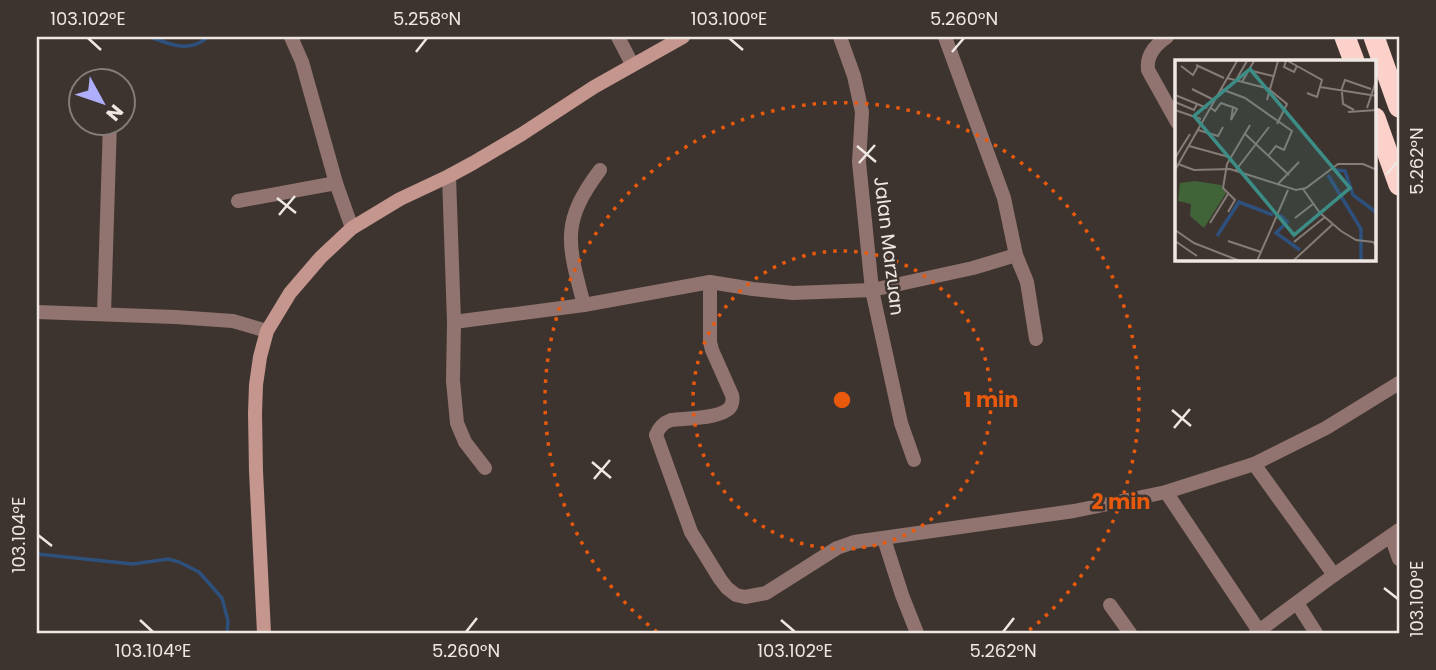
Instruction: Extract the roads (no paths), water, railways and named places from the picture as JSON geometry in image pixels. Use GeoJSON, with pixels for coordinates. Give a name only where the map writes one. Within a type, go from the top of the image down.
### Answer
{"type":"FeatureCollection","features":[{"type":"Feature","properties":{"kind":"highway"},"geometry":{"type":"LineString","coordinates":[[1345,37],[1354,60]]}},
{"type":"Feature","properties":{"kind":"highway"},"geometry":{"type":"LineString","coordinates":[[1374,37],[1399,107]]}},
{"type":"Feature","properties":{"kind":"highway"},"geometry":{"type":"LineString","coordinates":[[1376,121],[1399,185]]}},
{"type":"Feature","properties":{"kind":"street"},"geometry":{"type":"LineString","coordinates":[[290,37],[302,62],[336,183],[352,228]]}},
{"type":"Feature","properties":{"kind":"street"},"geometry":{"type":"LineString","coordinates":[[618,37],[632,64]]}},
{"type":"Feature","properties":{"kind":"street"},"geometry":{"type":"LineString","coordinates":[[264,633],[255,413],[260,357],[267,331],[290,293],[305,274],[352,228],[400,199],[449,176],[522,134],[632,64],[683,37]]}},
{"type":"Feature","properties":{"kind":"street","name":"Jalan Marzuan"},"geometry":{"type":"LineString","coordinates":[[840,37],[854,76],[862,112],[859,162],[872,290],[901,423],[914,460]]}},
{"type":"Feature","properties":{"kind":"street"},"geometry":{"type":"LineString","coordinates":[[944,37],[1004,198],[1016,255],[1027,282],[1035,339]]}},
{"type":"Feature","properties":{"kind":"street"},"geometry":{"type":"LineString","coordinates":[[1167,37],[1153,49],[1147,63],[1148,70],[1175,118]]}},
{"type":"Feature","properties":{"kind":"street"},"geometry":{"type":"LineString","coordinates":[[104,314],[110,136]]}},
{"type":"Feature","properties":{"kind":"street"},"geometry":{"type":"LineString","coordinates":[[584,305],[569,237],[574,213],[585,189],[600,170]]}},
{"type":"Feature","properties":{"kind":"street"},"geometry":{"type":"LineString","coordinates":[[449,176],[454,321],[453,381],[457,423],[465,442],[485,468]]}},
{"type":"Feature","properties":{"kind":"street"},"geometry":{"type":"LineString","coordinates":[[239,201],[336,183]]}},
{"type":"Feature","properties":{"kind":"street"},"geometry":{"type":"LineString","coordinates":[[454,321],[584,305],[710,282],[793,293],[872,290],[973,268],[1016,255]]}},
{"type":"Feature","properties":{"kind":"street"},"geometry":{"type":"LineString","coordinates":[[710,282],[710,342],[733,403],[730,409],[720,414],[664,422],[656,435],[691,531],[727,588],[736,595],[745,597],[765,593],[837,548],[854,542],[1074,511],[1166,492],[1254,464],[1326,428],[1399,383]]}},
{"type":"Feature","properties":{"kind":"street"},"geometry":{"type":"LineString","coordinates":[[37,312],[233,321],[267,331]]}},
{"type":"Feature","properties":{"kind":"street"},"geometry":{"type":"LineString","coordinates":[[1254,464],[1334,575]]}},
{"type":"Feature","properties":{"kind":"street"},"geometry":{"type":"LineString","coordinates":[[1166,492],[1257,632],[1395,533],[1399,559]]}},
{"type":"Feature","properties":{"kind":"street"},"geometry":{"type":"LineString","coordinates":[[884,538],[917,633]]}},
{"type":"Feature","properties":{"kind":"street"},"geometry":{"type":"LineString","coordinates":[[1297,603],[1316,633]]}},
{"type":"Feature","properties":{"kind":"street"},"geometry":{"type":"LineString","coordinates":[[1110,606],[1130,633]]}},
{"type":"Feature","properties":{"kind":"waterway"},"geometry":{"type":"LineString","coordinates":[[150,37],[180,46],[194,45],[208,37]]}},
{"type":"Feature","properties":{"kind":"waterway"},"geometry":{"type":"LineString","coordinates":[[37,554],[133,564],[168,559],[179,562],[199,572],[222,598],[228,621],[227,633]]}}]}
